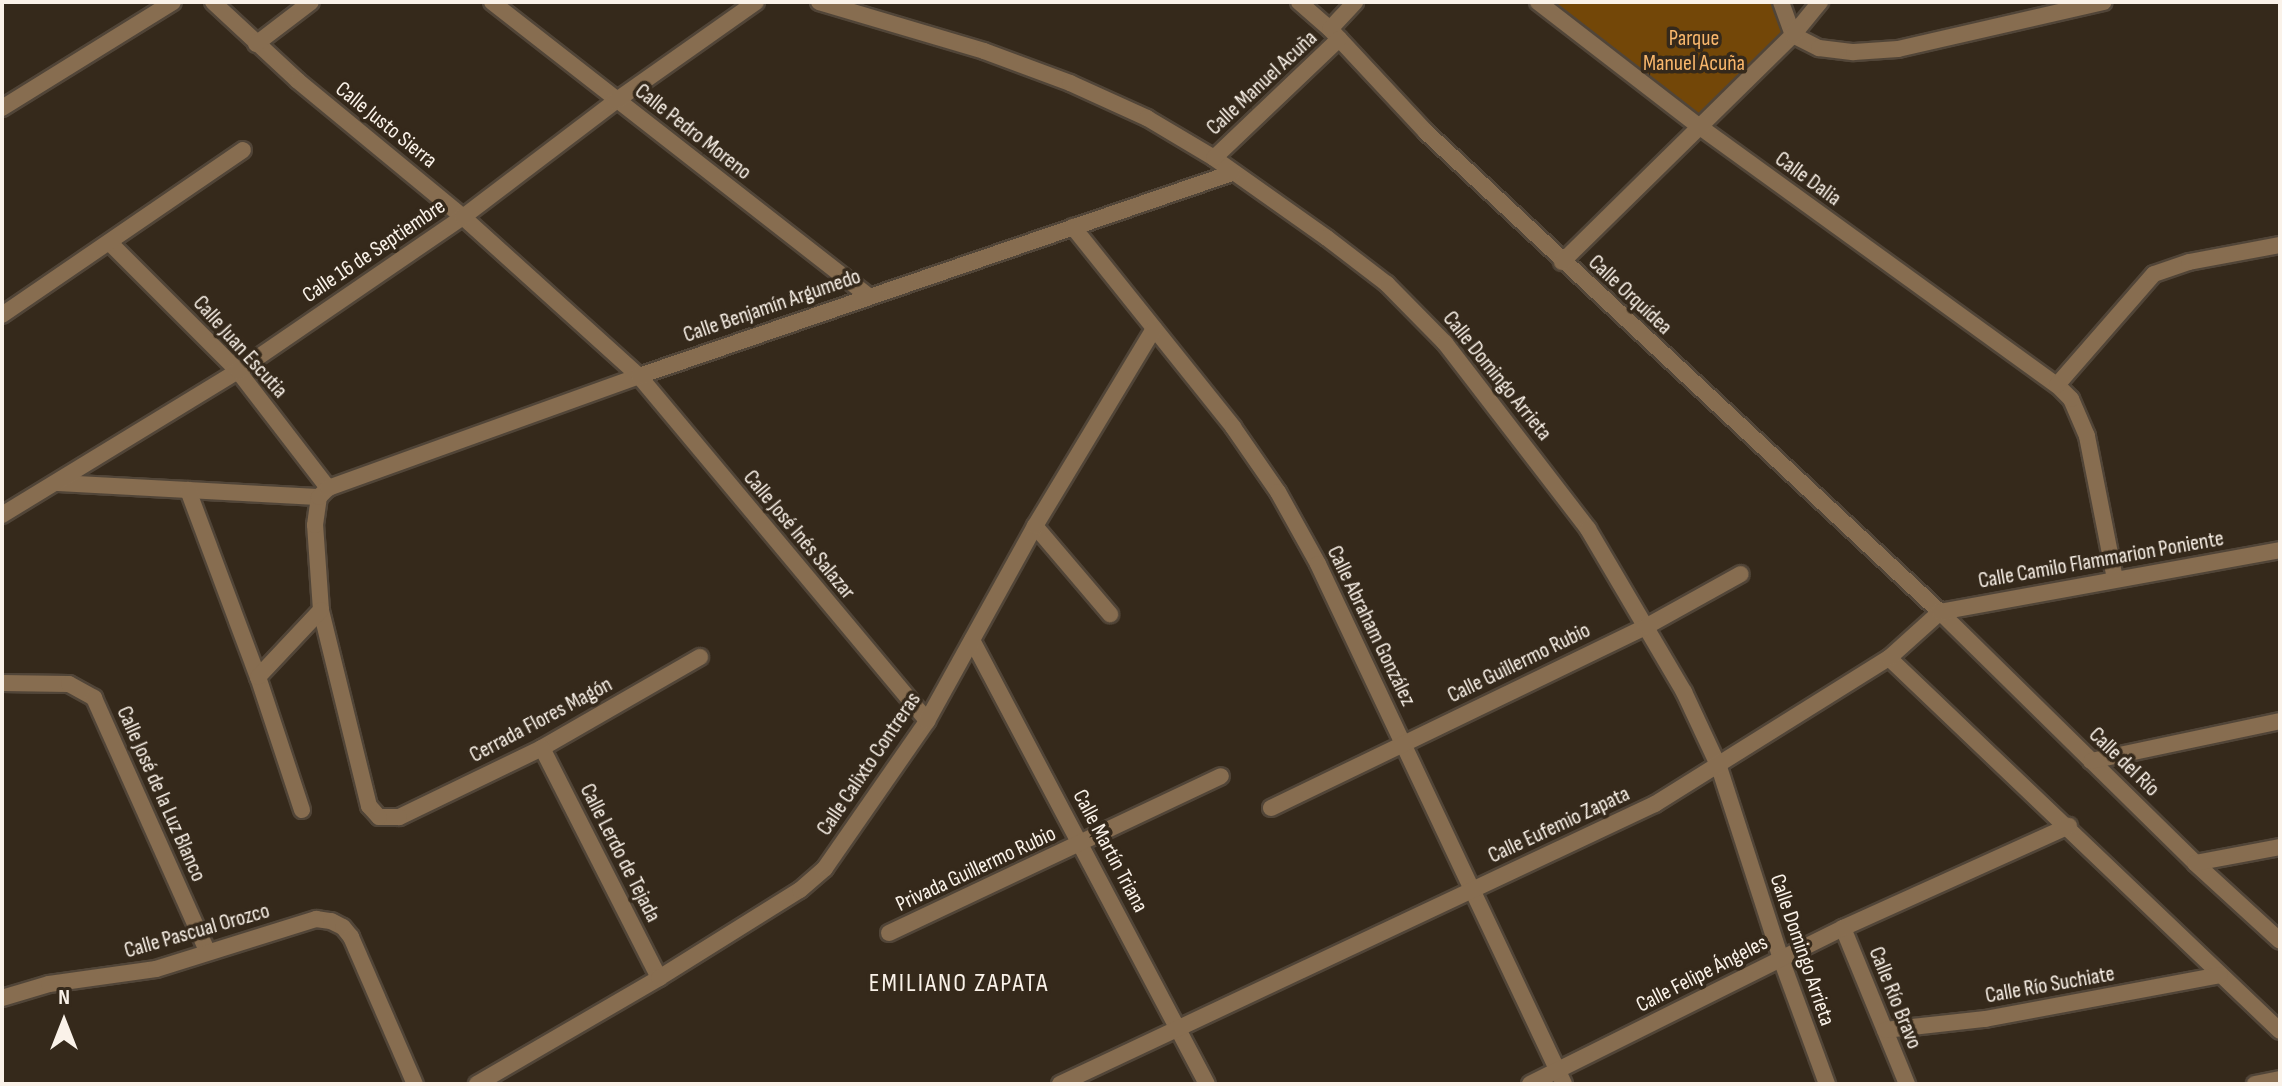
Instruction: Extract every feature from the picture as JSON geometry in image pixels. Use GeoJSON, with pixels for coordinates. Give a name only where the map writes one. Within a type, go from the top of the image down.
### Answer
{"type":"FeatureCollection","features":[{"type":"Feature","properties":{"kind":"street"},"geometry":{"type":"LineString","coordinates":[[2,108],[173,2]]}},
{"type":"Feature","properties":{"kind":"street","name":"Calle Justo Sierra"},"geometry":{"type":"LineString","coordinates":[[213,2],[256,44],[463,217],[639,376]]}},
{"type":"Feature","properties":{"kind":"street"},"geometry":{"type":"LineString","coordinates":[[256,44],[311,2]]}},
{"type":"Feature","properties":{"kind":"street","name":"Calle Pedro Moreno"},"geometry":{"type":"LineString","coordinates":[[492,2],[868,296]]}},
{"type":"Feature","properties":{"kind":"street","name":"Calle 16 de Septiembre"},"geometry":{"type":"LineString","coordinates":[[2,515],[238,371],[463,217],[617,100],[756,2]]}},
{"type":"Feature","properties":{"kind":"street","name":"Calle Domingo Arrieta"},"geometry":{"type":"LineString","coordinates":[[819,2],[984,51],[1070,83],[1147,118],[1214,158],[1387,284],[1445,343],[1588,529],[1647,626],[1719,767],[1781,959],[1827,1084]]}},
{"type":"Feature","properties":{"kind":"street","name":"Calle Orquídea"},"geometry":{"type":"LineString","coordinates":[[1299,2],[1426,132],[1936,615]]}},
{"type":"Feature","properties":{"kind":"street","name":"Calle Manuel Acuña"},"geometry":{"type":"LineString","coordinates":[[1214,158],[1305,73],[1334,39],[1355,2]]}},
{"type":"Feature","properties":{"kind":"street","name":"Calle Dalia"},"geometry":{"type":"LineString","coordinates":[[1538,2],[1700,127],[2057,385],[2071,399],[2087,436],[2115,579]]}},
{"type":"Feature","properties":{"kind":"street"},"geometry":{"type":"LineString","coordinates":[[1781,2],[1793,35],[1819,48],[1854,52],[1898,49],[2104,2]]}},
{"type":"Feature","properties":{"kind":"street"},"geometry":{"type":"LineString","coordinates":[[1562,262],[1793,35],[1820,2]]}},
{"type":"Feature","properties":{"kind":"street"},"geometry":{"type":"LineString","coordinates":[[2,315],[243,150]]}},
{"type":"Feature","properties":{"kind":"street","name":"Calle Benjamín Argumedo"},"geometry":{"type":"LineString","coordinates":[[324,493],[639,376],[1232,173]]}},
{"type":"Feature","properties":{"kind":"street","name":"Calle Abraham González"},"geometry":{"type":"LineString","coordinates":[[1073,227],[1233,427],[1278,492],[1318,564],[1561,1077]]}},
{"type":"Feature","properties":{"kind":"street","name":"Calle Juan Escutia"},"geometry":{"type":"LineString","coordinates":[[110,243],[238,371],[324,493]]}},
{"type":"Feature","properties":{"kind":"street"},"geometry":{"type":"LineString","coordinates":[[2057,385],[2142,284],[2170,267],[2280,245]]}},
{"type":"Feature","properties":{"kind":"street","name":"Calle Calixto Contreras"},"geometry":{"type":"LineString","coordinates":[[484,1082],[800,890],[825,868],[927,721],[1035,526],[1154,329]]}},
{"type":"Feature","properties":{"kind":"street","name":"Calle José Inés Salazar"},"geometry":{"type":"LineString","coordinates":[[639,376],[927,721]]}},
{"type":"Feature","properties":{"kind":"street"},"geometry":{"type":"LineString","coordinates":[[56,483],[324,493],[315,525],[321,610],[258,677]]}},
{"type":"Feature","properties":{"kind":"street"},"geometry":{"type":"LineString","coordinates":[[188,490],[258,677],[302,810]]}},
{"type":"Feature","properties":{"kind":"street"},"geometry":{"type":"LineString","coordinates":[[1035,526],[1110,614]]}},
{"type":"Feature","properties":{"kind":"street","name":"Calle Camilo Flammarion Poniente"},"geometry":{"type":"LineString","coordinates":[[1936,615],[2280,550]]}},
{"type":"Feature","properties":{"kind":"street","name":"Calle Guillermo Rubio"},"geometry":{"type":"LineString","coordinates":[[1271,808],[1647,626],[1741,574]]}},
{"type":"Feature","properties":{"kind":"street","name":"Cerrada Flores Magón"},"geometry":{"type":"LineString","coordinates":[[321,610],[369,806],[379,817],[399,817],[542,748],[700,657]]}},
{"type":"Feature","properties":{"kind":"street","name":"Calle Eufemio Zapata"},"geometry":{"type":"LineString","coordinates":[[1060,1084],[1603,831],[1719,767],[1896,653],[1936,615]]}},
{"type":"Feature","properties":{"kind":"street","name":"Calle del Río"},"geometry":{"type":"LineString","coordinates":[[1936,615],[2280,941]]}},
{"type":"Feature","properties":{"kind":"street","name":"Calle Martín Triana"},"geometry":{"type":"LineString","coordinates":[[972,640],[1207,1084]]}},
{"type":"Feature","properties":{"kind":"street"},"geometry":{"type":"LineString","coordinates":[[1896,653],[2280,1031]]}},
{"type":"Feature","properties":{"kind":"street","name":"Calle José de la Luz Blanco"},"geometry":{"type":"LineString","coordinates":[[2,683],[69,684],[94,698],[207,951]]}},
{"type":"Feature","properties":{"kind":"street"},"geometry":{"type":"LineString","coordinates":[[2091,761],[2280,721]]}},
{"type":"Feature","properties":{"kind":"street","name":"Calle Lerdo de Tejada"},"geometry":{"type":"LineString","coordinates":[[542,748],[659,978]]}},
{"type":"Feature","properties":{"kind":"street"},"geometry":{"type":"LineString","coordinates":[[1082,845],[1221,776]]}},
{"type":"Feature","properties":{"kind":"street","name":"Calle Felipe Ángeles"},"geometry":{"type":"LineString","coordinates":[[1530,1084],[1561,1077],[1843,928],[2069,826]]}},
{"type":"Feature","properties":{"kind":"street","name":"Privada Guillermo Rubio"},"geometry":{"type":"LineString","coordinates":[[889,933],[1082,845]]}},
{"type":"Feature","properties":{"kind":"street"},"geometry":{"type":"LineString","coordinates":[[2195,863],[2280,847]]}},
{"type":"Feature","properties":{"kind":"street","name":"Calle Pascual Orozco"},"geometry":{"type":"LineString","coordinates":[[2,998],[49,984],[156,969],[316,919],[343,927],[351,937],[415,1084]]}},
{"type":"Feature","properties":{"kind":"street","name":"Calle Río Bravo"},"geometry":{"type":"LineString","coordinates":[[1843,928],[1907,1084]]}},
{"type":"Feature","properties":{"kind":"street","name":"Calle Río Suchiate"},"geometry":{"type":"LineString","coordinates":[[1885,1030],[2031,1011],[2220,975]]}},
{"type":"Feature","properties":{"kind":"street"},"geometry":{"type":"LineString","coordinates":[[2255,1084],[2280,1079]]}},
{"type":"Feature","properties":{"kind":"green space","name":"Parque Manuel Acuña"},"geometry":{"type":"Polygon","coordinates":[[[1549,2],[1776,2],[1784,30],[1699,118],[1549,2]]]}},
{"type":"Feature","properties":{"kind":"district","name":"EMILIANO ZAPATA"},"geometry":{"type":"Point","coordinates":[959,984]}}]}
